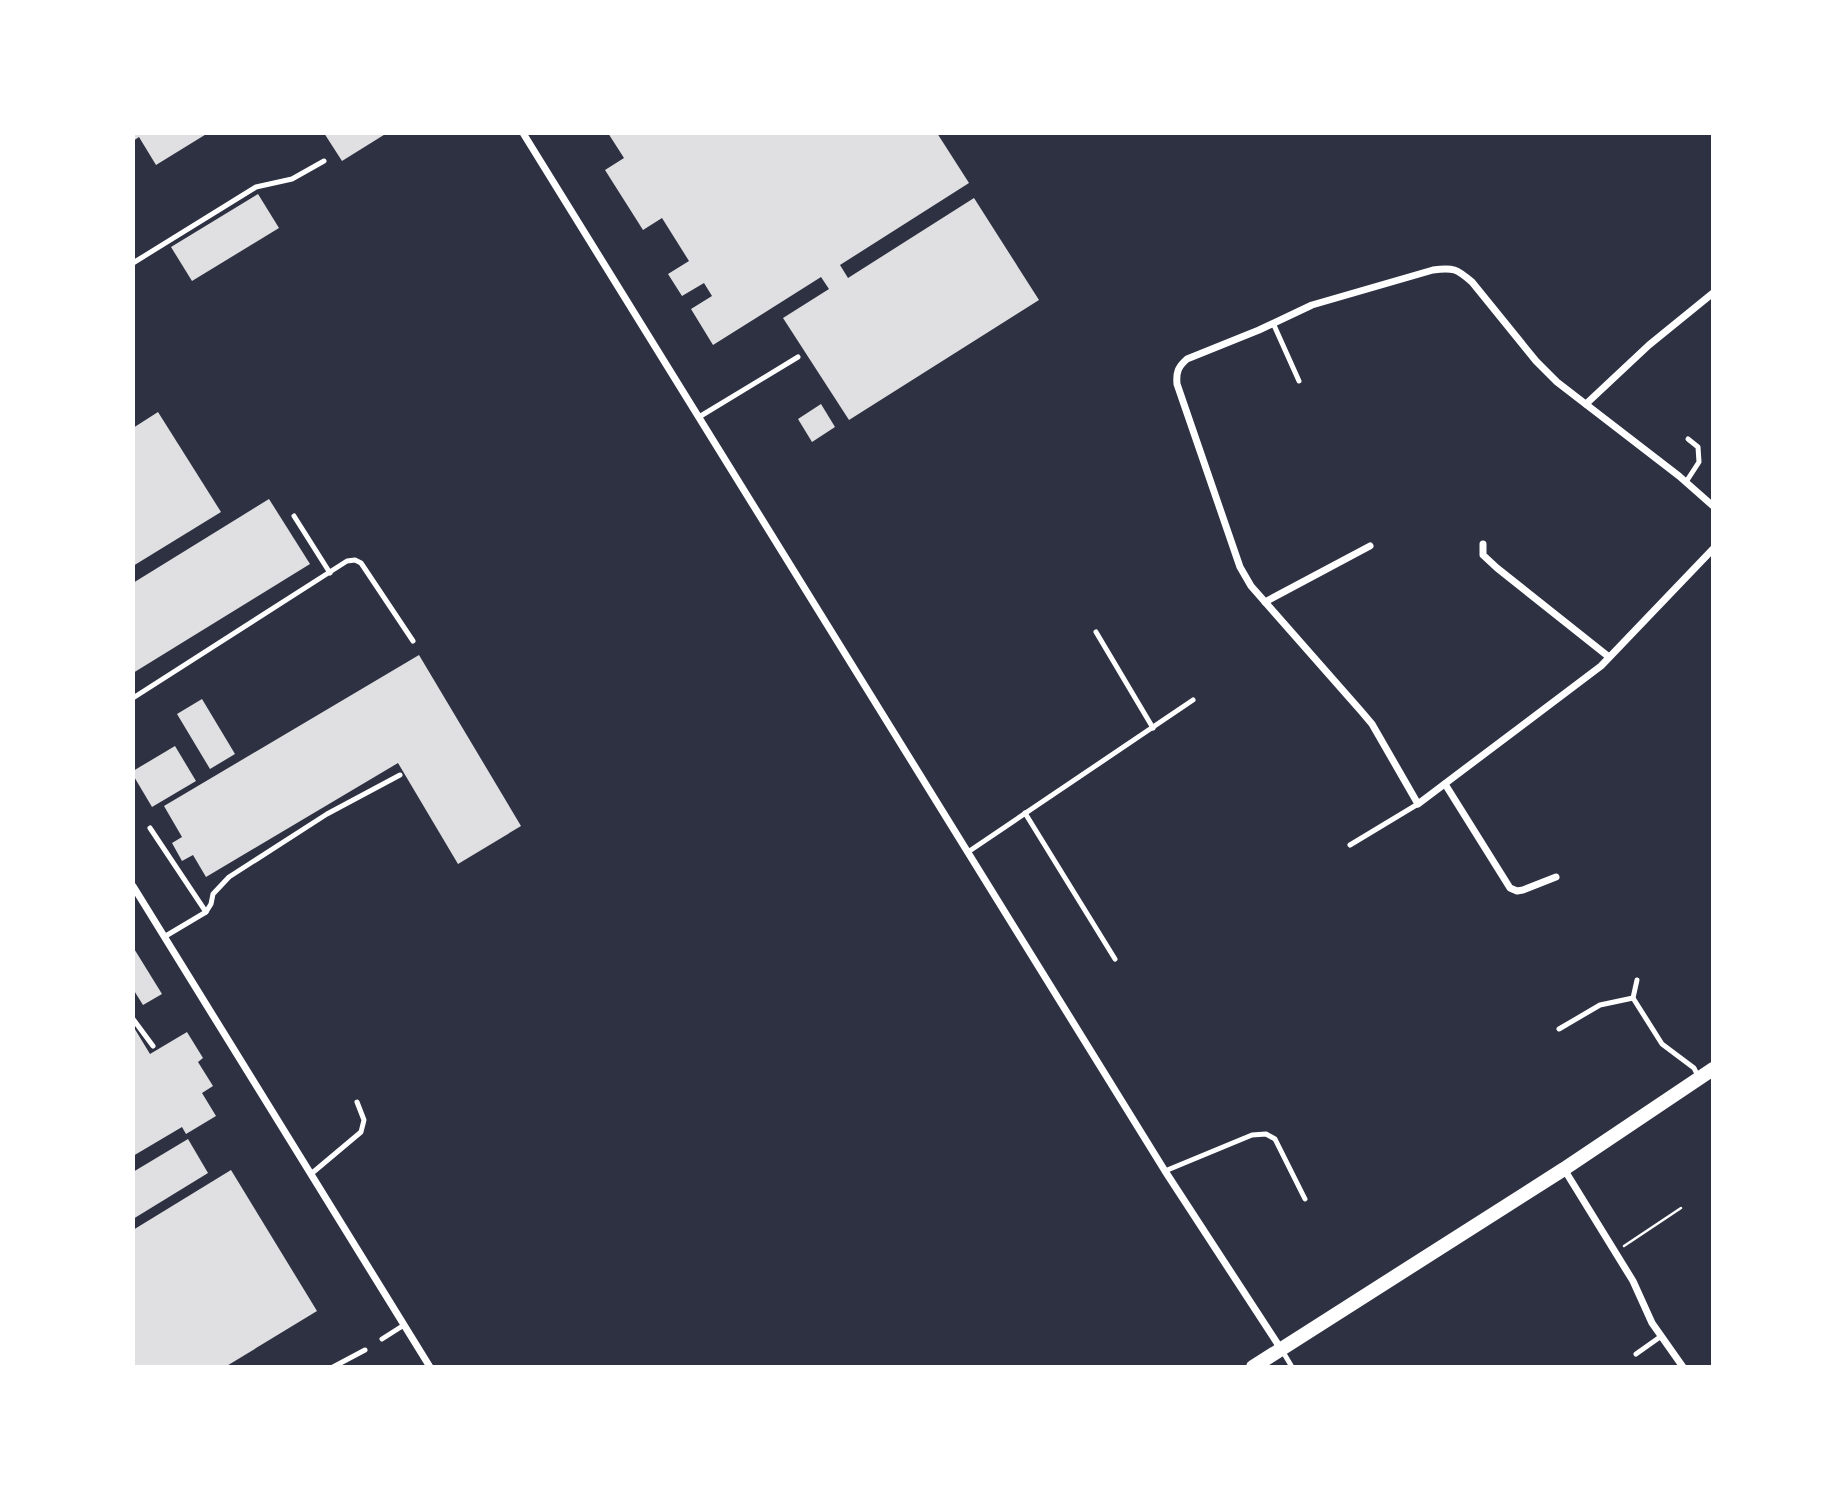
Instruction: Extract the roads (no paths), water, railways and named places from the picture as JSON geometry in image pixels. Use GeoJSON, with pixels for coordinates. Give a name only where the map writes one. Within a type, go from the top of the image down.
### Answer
{"type":"FeatureCollection","features":[{"type":"Feature","properties":{"kind":"main road"},"geometry":{"type":"LineString","coordinates":[[1253,1367],[1564,1169],[1713,1069]]}},
{"type":"Feature","properties":{"kind":"street"},"geometry":{"type":"LineString","coordinates":[[523,133],[1165,1171],[1281,1349]]}},
{"type":"Feature","properties":{"kind":"street"},"geometry":{"type":"LineString","coordinates":[[1713,506],[1543,368],[1472,282],[1461,272],[1451,268],[1433,270],[1312,304],[1187,359],[1180,366],[1177,375],[1177,384],[1240,567],[1251,586],[1372,724],[1418,804],[1589,675],[1713,549]]}},
{"type":"Feature","properties":{"kind":"street"},"geometry":{"type":"LineString","coordinates":[[1586,404],[1649,345],[1713,293]]}},
{"type":"Feature","properties":{"kind":"street"},"geometry":{"type":"LineString","coordinates":[[1483,544],[1483,555],[1609,657]]}},
{"type":"Feature","properties":{"kind":"street"},"geometry":{"type":"LineString","coordinates":[[1265,601],[1370,546]]}},
{"type":"Feature","properties":{"kind":"street"},"geometry":{"type":"LineString","coordinates":[[1445,784],[1510,888],[1523,890],[1556,877]]}},
{"type":"Feature","properties":{"kind":"street"},"geometry":{"type":"LineString","coordinates":[[133,886],[430,1367]]}},
{"type":"Feature","properties":{"kind":"street"},"geometry":{"type":"LineString","coordinates":[[1564,1169],[1616,1251],[1660,1336],[1683,1367]]}},
{"type":"Feature","properties":{"kind":"lane"},"geometry":{"type":"LineString","coordinates":[[133,263],[257,187],[292,179],[324,161]]}},
{"type":"Feature","properties":{"kind":"lane"},"geometry":{"type":"LineString","coordinates":[[1273,323],[1299,381]]}},
{"type":"Feature","properties":{"kind":"lane"},"geometry":{"type":"LineString","coordinates":[[699,417],[798,357]]}},
{"type":"Feature","properties":{"kind":"lane"},"geometry":{"type":"LineString","coordinates":[[1686,482],[1699,462],[1700,452],[1688,439]]}},
{"type":"Feature","properties":{"kind":"lane"},"geometry":{"type":"LineString","coordinates":[[294,516],[330,573]]}},
{"type":"Feature","properties":{"kind":"lane"},"geometry":{"type":"LineString","coordinates":[[133,698],[347,561],[355,560],[361,563],[413,641]]}},
{"type":"Feature","properties":{"kind":"lane"},"geometry":{"type":"LineString","coordinates":[[1096,632],[1153,727]]}},
{"type":"Feature","properties":{"kind":"lane"},"geometry":{"type":"LineString","coordinates":[[968,852],[1194,700]]}},
{"type":"Feature","properties":{"kind":"lane"},"geometry":{"type":"LineString","coordinates":[[164,937],[206,912],[213,894],[229,877],[327,814],[400,775]]}},
{"type":"Feature","properties":{"kind":"lane"},"geometry":{"type":"LineString","coordinates":[[1350,845],[1418,804]]}},
{"type":"Feature","properties":{"kind":"lane"},"geometry":{"type":"LineString","coordinates":[[1025,813],[1115,959]]}},
{"type":"Feature","properties":{"kind":"lane"},"geometry":{"type":"LineString","coordinates":[[150,828],[206,912]]}},
{"type":"Feature","properties":{"kind":"lane"},"geometry":{"type":"LineString","coordinates":[[1637,980],[1633,998],[1662,1044],[1694,1068],[1699,1077]]}},
{"type":"Feature","properties":{"kind":"lane"},"geometry":{"type":"LineString","coordinates":[[1559,1029],[1600,1005],[1633,998]]}},
{"type":"Feature","properties":{"kind":"lane"},"geometry":{"type":"LineString","coordinates":[[133,1020],[153,1046]]}},
{"type":"Feature","properties":{"kind":"lane"},"geometry":{"type":"LineString","coordinates":[[311,1174],[361,1132],[364,1120],[357,1102]]}},
{"type":"Feature","properties":{"kind":"lane"},"geometry":{"type":"LineString","coordinates":[[1165,1171],[1252,1135],[1266,1134],[1275,1139],[1305,1199]]}},
{"type":"Feature","properties":{"kind":"lane"},"geometry":{"type":"LineString","coordinates":[[382,1339],[404,1325]]}},
{"type":"Feature","properties":{"kind":"lane"},"geometry":{"type":"LineString","coordinates":[[1636,1354],[1660,1336]]}},
{"type":"Feature","properties":{"kind":"lane"},"geometry":{"type":"LineString","coordinates":[[1281,1349],[1292,1367]]}},
{"type":"Feature","properties":{"kind":"lane"},"geometry":{"type":"LineString","coordinates":[[333,1367],[365,1350]]}}]}
